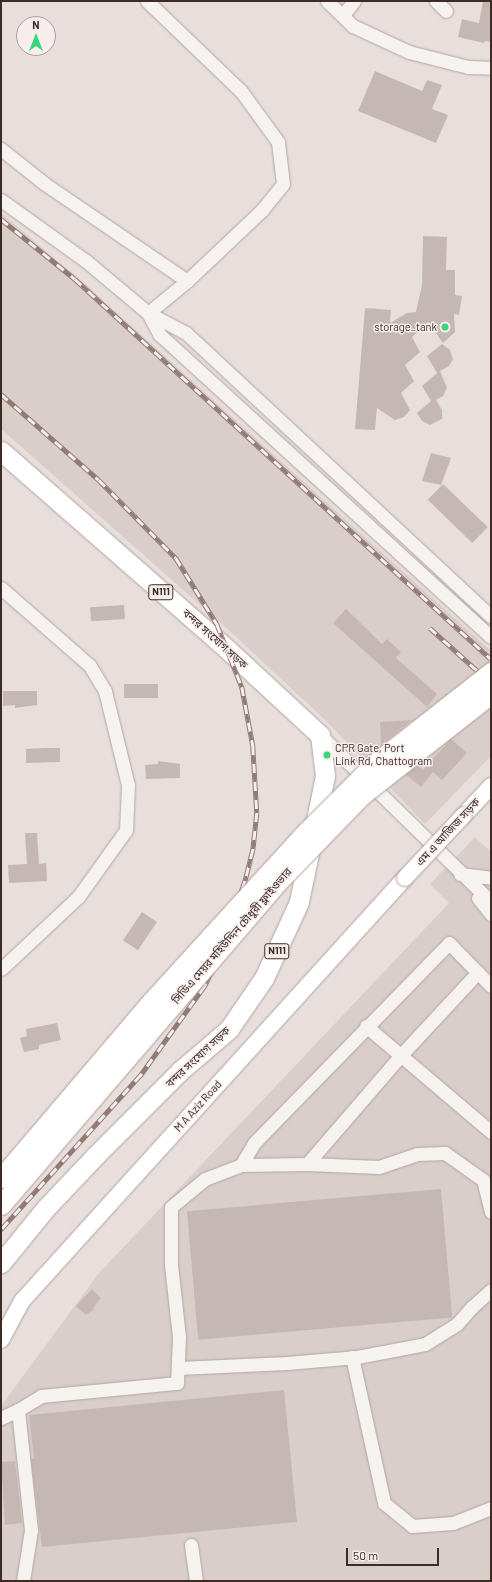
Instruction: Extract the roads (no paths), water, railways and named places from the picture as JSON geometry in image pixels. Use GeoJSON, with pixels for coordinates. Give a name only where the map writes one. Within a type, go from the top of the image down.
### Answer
{"type":"FeatureCollection","features":[{"type":"Feature","properties":{"kind":"highway","name":"বন্দর সংযোগ সড়ক"},"geometry":{"type":"LineString","coordinates":[[1,451],[227,649],[320,735],[324,764],[324,791],[307,856],[299,902],[264,978],[229,1030],[180,1071],[134,1120],[45,1209],[1,1263]]}},
{"type":"Feature","properties":{"kind":"highway"},"geometry":{"type":"LineString","coordinates":[[1,1178],[151,1002],[302,836],[374,764],[491,672]]}},
{"type":"Feature","properties":{"kind":"highway","name":"সিডিএ মেয়র মহিউদ্দিন চৌধুরী ফ্লাইওভার"},"geometry":{"type":"LineString","coordinates":[[1,1205],[276,884],[362,795],[491,694]]}},
{"type":"Feature","properties":{"kind":"main road","name":"এম এ আজিজ সড়ক"},"geometry":{"type":"LineString","coordinates":[[405,878],[491,786]]}},
{"type":"Feature","properties":{"kind":"main road","name":"M A Aziz Road"},"geometry":{"type":"LineString","coordinates":[[1,1340],[22,1301],[405,878]]}},
{"type":"Feature","properties":{"kind":"street"},"geometry":{"type":"LineString","coordinates":[[147,1],[241,91],[278,142],[284,184],[262,210],[187,281],[148,313]]}},
{"type":"Feature","properties":{"kind":"street"},"geometry":{"type":"LineString","coordinates":[[327,1],[353,26],[409,52],[468,67],[491,68]]}},
{"type":"Feature","properties":{"kind":"street"},"geometry":{"type":"LineString","coordinates":[[343,15],[354,1]]}},
{"type":"Feature","properties":{"kind":"street"},"geometry":{"type":"LineString","coordinates":[[436,1],[446,11]]}},
{"type":"Feature","properties":{"kind":"street"},"geometry":{"type":"LineString","coordinates":[[1,148],[45,184],[187,281]]}},
{"type":"Feature","properties":{"kind":"street"},"geometry":{"type":"LineString","coordinates":[[1,200],[86,261],[148,313],[186,333],[491,616]]}},
{"type":"Feature","properties":{"kind":"street"},"geometry":{"type":"LineString","coordinates":[[148,313],[165,340],[491,637]]}},
{"type":"Feature","properties":{"kind":"street"},"geometry":{"type":"LineString","coordinates":[[1,588],[90,666],[105,691],[128,785],[126,830],[78,897],[1,969]]}},
{"type":"Feature","properties":{"kind":"street","name":"বন্দর সংযোগ সড়ক"},"geometry":{"type":"LineString","coordinates":[[320,735],[460,874]]}},
{"type":"Feature","properties":{"kind":"street"},"geometry":{"type":"LineString","coordinates":[[460,874],[491,878]]}},
{"type":"Feature","properties":{"kind":"street"},"geometry":{"type":"LineString","coordinates":[[460,874],[491,893]]}},
{"type":"Feature","properties":{"kind":"street"},"geometry":{"type":"LineString","coordinates":[[460,874],[491,902]]}},
{"type":"Feature","properties":{"kind":"street"},"geometry":{"type":"LineString","coordinates":[[460,874],[491,914]]}},
{"type":"Feature","properties":{"kind":"street"},"geometry":{"type":"LineString","coordinates":[[241,1165],[254,1143],[366,1026],[449,943],[491,986]]}},
{"type":"Feature","properties":{"kind":"street"},"geometry":{"type":"LineString","coordinates":[[307,1164],[401,1056],[478,972]]}},
{"type":"Feature","properties":{"kind":"street"},"geometry":{"type":"LineString","coordinates":[[366,1026],[491,1132]]}},
{"type":"Feature","properties":{"kind":"street"},"geometry":{"type":"LineString","coordinates":[[1,1418],[41,1396],[177,1383],[179,1337],[171,1265],[171,1206],[205,1179],[241,1165],[307,1164],[379,1167],[416,1154],[445,1153],[483,1180],[490,1207]]}},
{"type":"Feature","properties":{"kind":"street"},"geometry":{"type":"LineString","coordinates":[[178,1368],[352,1357],[425,1344],[457,1324],[472,1307],[491,1290]]}},
{"type":"Feature","properties":{"kind":"street"},"geometry":{"type":"LineString","coordinates":[[352,1357],[384,1503],[412,1526],[453,1523],[491,1508]]}},
{"type":"Feature","properties":{"kind":"street"},"geometry":{"type":"LineString","coordinates":[[18,1410],[31,1530],[23,1581]]}},
{"type":"Feature","properties":{"kind":"street"},"geometry":{"type":"LineString","coordinates":[[191,1545],[196,1581]]}},
{"type":"Feature","properties":{"kind":"railway"},"geometry":{"type":"LineString","coordinates":[[1,219],[75,279],[491,659]]}},
{"type":"Feature","properties":{"kind":"railway"},"geometry":{"type":"LineString","coordinates":[[1,394],[99,480],[176,558],[217,624],[242,687],[253,746],[257,813],[253,850],[245,881],[222,951],[205,986],[141,1075],[1,1230]]}},
{"type":"Feature","properties":{"kind":"railway"},"geometry":{"type":"LineString","coordinates":[[430,628],[491,683]]}},
{"type":"Feature","properties":{"kind":"place","name":"storage_tank"},"geometry":{"type":"Point","coordinates":[445,327]}},
{"type":"Feature","properties":{"kind":"place","name":"CPR Gate, Port Link Rd, Chattogram"},"geometry":{"type":"Point","coordinates":[327,755]}}]}
